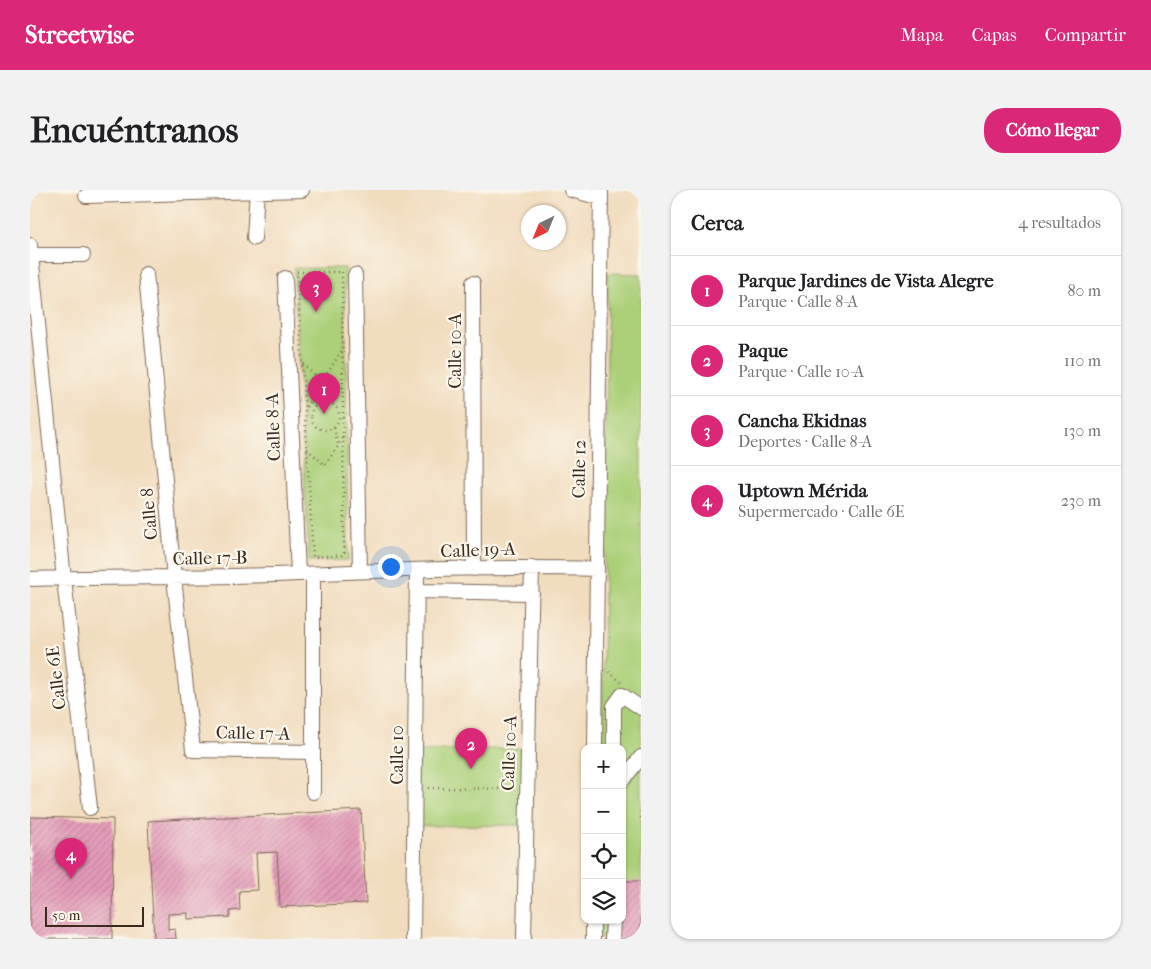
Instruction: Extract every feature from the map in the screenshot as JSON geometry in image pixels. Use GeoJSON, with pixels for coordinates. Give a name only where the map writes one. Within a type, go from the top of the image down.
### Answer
{"type":"FeatureCollection","features":[{"type":"Feature","properties":{"kind":"street"},"geometry":{"type":"LineString","coordinates":[[254,238],[257,190]]}},
{"type":"Feature","properties":{"kind":"street"},"geometry":{"type":"LineString","coordinates":[[86,196],[302,190]]}},
{"type":"Feature","properties":{"kind":"street"},"geometry":{"type":"LineString","coordinates":[[571,190],[601,194]]}},
{"type":"Feature","properties":{"kind":"street","name":"Calle 12"},"geometry":{"type":"LineString","coordinates":[[595,737],[601,194]]}},
{"type":"Feature","properties":{"kind":"street"},"geometry":{"type":"LineString","coordinates":[[30,252],[83,255]]}},
{"type":"Feature","properties":{"kind":"street","name":"Calle 6E"},"geometry":{"type":"LineString","coordinates":[[30,252],[90,808]]}},
{"type":"Feature","properties":{"kind":"street","name":"Calle 8"},"geometry":{"type":"LineString","coordinates":[[146,274],[174,578],[193,750]]}},
{"type":"Feature","properties":{"kind":"street"},"geometry":{"type":"LineString","coordinates":[[355,276],[360,571]]}},
{"type":"Feature","properties":{"kind":"street","name":"Calle 8-A"},"geometry":{"type":"LineString","coordinates":[[285,278],[298,574]]}},
{"type":"Feature","properties":{"kind":"street","name":"Calle 10-A"},"geometry":{"type":"LineString","coordinates":[[473,283],[474,569]]}},
{"type":"Feature","properties":{"kind":"street","name":"Calle 19-A"},"geometry":{"type":"LineString","coordinates":[[360,571],[532,567],[597,569]]}},
{"type":"Feature","properties":{"kind":"street","name":"Calle 10-A"},"geometry":{"type":"LineString","coordinates":[[524,939],[532,567]]}},
{"type":"Feature","properties":{"kind":"street","name":"Calle 17-B"},"geometry":{"type":"LineString","coordinates":[[30,579],[174,578],[360,571]]}},
{"type":"Feature","properties":{"kind":"street","name":"Calle 10"},"geometry":{"type":"LineString","coordinates":[[413,939],[416,571]]}},
{"type":"Feature","properties":{"kind":"street"},"geometry":{"type":"LineString","coordinates":[[313,574],[313,792]]}},
{"type":"Feature","properties":{"kind":"street"},"geometry":{"type":"LineString","coordinates":[[417,591],[532,593]]}},
{"type":"Feature","properties":{"kind":"street"},"geometry":{"type":"LineString","coordinates":[[595,737],[614,736],[614,706],[622,695],[641,708]]}},
{"type":"Feature","properties":{"kind":"street","name":"Calle 17-A"},"geometry":{"type":"LineString","coordinates":[[193,750],[312,752]]}},
{"type":"Feature","properties":{"kind":"street"},"geometry":{"type":"LineString","coordinates":[[626,775],[641,757]]}},
{"type":"Feature","properties":{"kind":"street"},"geometry":{"type":"LineString","coordinates":[[593,924],[593,939]]}},
{"type":"Feature","properties":{"kind":"street"},"geometry":{"type":"LineString","coordinates":[[612,924],[612,939]]}},
{"type":"Feature","properties":{"kind":"path"},"geometry":{"type":"LineString","coordinates":[[297,272],[342,272],[343,349],[344,555],[313,557],[297,272]]}},
{"type":"Feature","properties":{"kind":"path"},"geometry":{"type":"LineString","coordinates":[[305,408],[343,349]]}},
{"type":"Feature","properties":{"kind":"path"},"geometry":{"type":"LineString","coordinates":[[302,362],[321,382]]}},
{"type":"Feature","properties":{"kind":"path"},"geometry":{"type":"LineString","coordinates":[[309,402],[314,407]]}},
{"type":"Feature","properties":{"kind":"path"},"geometry":{"type":"LineString","coordinates":[[323,402],[336,407],[339,420],[334,428],[325,431],[316,428],[310,415],[314,407],[323,402]]}},
{"type":"Feature","properties":{"kind":"path"},"geometry":{"type":"LineString","coordinates":[[334,428],[338,446]]}},
{"type":"Feature","properties":{"kind":"path"},"geometry":{"type":"LineString","coordinates":[[307,448],[325,465],[338,446],[343,434]]}},
{"type":"Feature","properties":{"kind":"path"},"geometry":{"type":"LineString","coordinates":[[596,662],[628,686]]}},
{"type":"Feature","properties":{"kind":"path"},"geometry":{"type":"LineString","coordinates":[[415,788],[527,789]]}},
{"type":"Feature","properties":{"kind":"path"},"geometry":{"type":"LineString","coordinates":[[641,812],[641,820]]}},
{"type":"Feature","properties":{"kind":"green space"},"geometry":{"type":"Polygon","coordinates":[[[294,268],[345,268],[348,560],[309,561],[294,268]]]}},
{"type":"Feature","properties":{"kind":"green space"},"geometry":{"type":"Polygon","coordinates":[[[608,273],[641,274],[641,939],[600,939],[600,924],[626,924],[626,744],[602,744],[608,273]]]}},
{"type":"Feature","properties":{"kind":"green space"},"geometry":{"type":"Polygon","coordinates":[[[528,748],[525,825],[415,826],[415,751],[528,748]]]}},
{"type":"Feature","properties":{"kind":"building"},"geometry":{"type":"Polygon","coordinates":[[[361,810],[366,903],[280,907],[277,852],[256,853],[258,890],[239,891],[240,910],[230,911],[230,917],[188,919],[188,913],[168,914],[168,930],[175,929],[176,939],[154,939],[148,821],[361,810]]]}},
{"type":"Feature","properties":{"kind":"building"},"geometry":{"type":"Polygon","coordinates":[[[30,817],[113,819],[112,939],[30,939],[30,817]]]}},
{"type":"Feature","properties":{"kind":"building"},"geometry":{"type":"Polygon","coordinates":[[[626,881],[641,881],[641,939],[615,939],[616,924],[626,924],[626,881]]]}},
{"type":"Feature","properties":{"kind":"place","name":"Cancha Ekidnas"},"geometry":{"type":"Point","coordinates":[316,312]}},
{"type":"Feature","properties":{"kind":"place","name":"Parque Jardines de Vista Alegre"},"geometry":{"type":"Point","coordinates":[324,414]}},
{"type":"Feature","properties":{"kind":"place","name":"Paque"},"geometry":{"type":"Point","coordinates":[471,769]}},
{"type":"Feature","properties":{"kind":"place","name":"Uptown Mérida"},"geometry":{"type":"Point","coordinates":[71,879]}}]}
